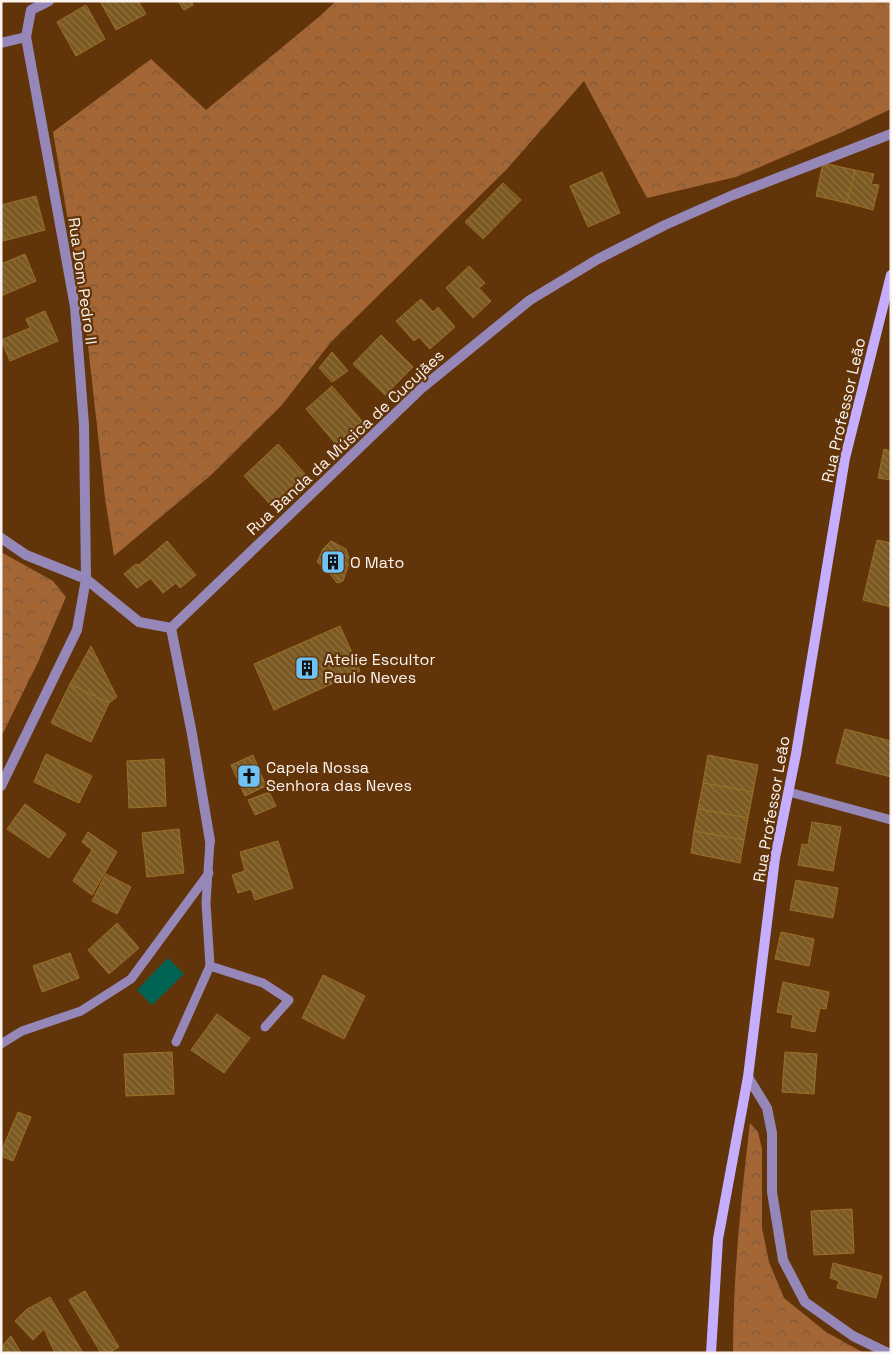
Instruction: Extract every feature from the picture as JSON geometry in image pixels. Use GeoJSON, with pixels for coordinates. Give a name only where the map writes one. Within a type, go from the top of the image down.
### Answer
{"type":"FeatureCollection","features":[{"type":"Feature","properties":{"kind":"street","name":"Rua Dom Pedro II"},"geometry":{"type":"LineString","coordinates":[[1,786],[77,630],[86,579],[84,425],[75,306],[26,37],[31,6],[49,1]]}},
{"type":"Feature","properties":{"kind":"street"},"geometry":{"type":"LineString","coordinates":[[1,43],[26,37]]}},
{"type":"Feature","properties":{"kind":"street","name":"Rua Banda da Música de Cucujães"},"geometry":{"type":"LineString","coordinates":[[171,628],[423,387],[530,300],[598,258],[665,225],[733,195],[891,134]]}},
{"type":"Feature","properties":{"kind":"street","name":"Rua Professor Leão"},"geometry":{"type":"LineString","coordinates":[[711,1353],[718,1239],[748,1077],[775,858],[798,744],[845,458],[891,275]]}},
{"type":"Feature","properties":{"kind":"street"},"geometry":{"type":"LineString","coordinates":[[1,538],[26,555],[86,579],[139,622],[171,628],[192,734],[210,841]]}},
{"type":"Feature","properties":{"kind":"street"},"geometry":{"type":"LineString","coordinates":[[748,1077],[767,1108],[772,1133],[772,1192],[783,1260],[805,1302],[853,1336],[888,1353]]}},
{"type":"Feature","properties":{"kind":"lane"},"geometry":{"type":"LineString","coordinates":[[789,792],[891,820]]}},
{"type":"Feature","properties":{"kind":"lane"},"geometry":{"type":"LineString","coordinates":[[176,1042],[210,966],[206,903],[210,841]]}},
{"type":"Feature","properties":{"kind":"lane"},"geometry":{"type":"LineString","coordinates":[[1,1044],[22,1031],[81,1011],[131,979],[209,873]]}},
{"type":"Feature","properties":{"kind":"lane"},"geometry":{"type":"LineString","coordinates":[[210,966],[264,983],[289,1000],[265,1027]]}},
{"type":"Feature","properties":{"kind":"green space"},"geometry":{"type":"Polygon","coordinates":[[[336,1],[891,1],[891,109],[736,177],[647,198],[584,81],[507,169],[331,342],[281,406],[211,475],[114,556],[105,498],[86,328],[53,132],[151,59],[206,110],[336,1]]]}},
{"type":"Feature","properties":{"kind":"green space"},"geometry":{"type":"Polygon","coordinates":[[[1,552],[53,581],[66,597],[38,662],[3,733],[1,731],[1,552]]]}},
{"type":"Feature","properties":{"kind":"green space"},"geometry":{"type":"Polygon","coordinates":[[[750,1123],[758,1132],[762,1149],[762,1228],[769,1262],[784,1298],[826,1332],[864,1353],[733,1353],[734,1295],[738,1238],[750,1123]]]}},
{"type":"Feature","properties":{"kind":"water"},"geometry":{"type":"Polygon","coordinates":[[[168,958],[184,974],[152,1005],[137,990],[168,958]]]}},
{"type":"Feature","properties":{"kind":"building"},"geometry":{"type":"Polygon","coordinates":[[[100,1],[138,1],[146,14],[116,30],[100,1]]]}},
{"type":"Feature","properties":{"kind":"building"},"geometry":{"type":"Polygon","coordinates":[[[178,1],[191,1],[193,5],[184,10],[178,1]]]}},
{"type":"Feature","properties":{"kind":"building"},"geometry":{"type":"Polygon","coordinates":[[[86,5],[105,39],[76,56],[57,22],[86,5]]]}},
{"type":"Feature","properties":{"kind":"building"},"geometry":{"type":"Polygon","coordinates":[[[823,163],[855,170],[847,203],[816,196],[823,163]]]}},
{"type":"Feature","properties":{"kind":"building"},"geometry":{"type":"Polygon","coordinates":[[[855,170],[874,174],[871,184],[879,185],[873,210],[847,203],[855,170]]]}},
{"type":"Feature","properties":{"kind":"building"},"geometry":{"type":"Polygon","coordinates":[[[602,172],[620,213],[588,227],[570,186],[602,172]]]}},
{"type":"Feature","properties":{"kind":"building"},"geometry":{"type":"Polygon","coordinates":[[[503,183],[521,200],[483,239],[465,222],[503,183]]]}},
{"type":"Feature","properties":{"kind":"building"},"geometry":{"type":"Polygon","coordinates":[[[36,196],[45,230],[3,241],[1,205],[36,196]]]}},
{"type":"Feature","properties":{"kind":"building"},"geometry":{"type":"Polygon","coordinates":[[[25,254],[36,281],[1,296],[1,264],[25,254]]]}},
{"type":"Feature","properties":{"kind":"building"},"geometry":{"type":"Polygon","coordinates":[[[469,266],[485,283],[479,288],[491,301],[473,318],[446,288],[469,266]]]}},
{"type":"Feature","properties":{"kind":"building"},"geometry":{"type":"Polygon","coordinates":[[[421,299],[433,312],[438,307],[455,327],[430,349],[419,337],[414,341],[396,321],[421,299]]]}},
{"type":"Feature","properties":{"kind":"building"},"geometry":{"type":"Polygon","coordinates":[[[45,311],[58,341],[10,361],[1,340],[30,328],[26,319],[45,311]]]}},
{"type":"Feature","properties":{"kind":"building"},"geometry":{"type":"Polygon","coordinates":[[[381,335],[413,367],[385,395],[353,364],[381,335]]]}},
{"type":"Feature","properties":{"kind":"building"},"geometry":{"type":"Polygon","coordinates":[[[332,352],[348,371],[332,382],[319,368],[332,352]]]}},
{"type":"Feature","properties":{"kind":"building"},"geometry":{"type":"Polygon","coordinates":[[[332,386],[362,421],[336,444],[306,409],[332,386]]]}},
{"type":"Feature","properties":{"kind":"building"},"geometry":{"type":"Polygon","coordinates":[[[278,444],[305,474],[271,505],[244,476],[278,444]]]}},
{"type":"Feature","properties":{"kind":"building"},"geometry":{"type":"Polygon","coordinates":[[[884,449],[891,451],[891,480],[878,478],[884,449]]]}},
{"type":"Feature","properties":{"kind":"building"},"geometry":{"type":"Polygon","coordinates":[[[877,540],[891,543],[891,607],[863,600],[877,540]]]}},
{"type":"Feature","properties":{"kind":"building"},"geometry":{"type":"Polygon","coordinates":[[[167,541],[196,575],[180,588],[176,583],[163,593],[139,565],[167,541]]]}},
{"type":"Feature","properties":{"kind":"building","name":"O Mato"},"geometry":{"type":"Polygon","coordinates":[[[331,541],[346,549],[350,561],[343,581],[337,583],[328,571],[317,562],[323,549],[331,541]]]}},
{"type":"Feature","properties":{"kind":"building"},"geometry":{"type":"Polygon","coordinates":[[[136,564],[151,578],[137,588],[124,574],[136,564]]]}},
{"type":"Feature","properties":{"kind":"building","name":"Atelie Escultor Paulo Neves"},"geometry":{"type":"Polygon","coordinates":[[[340,626],[360,671],[274,710],[254,664],[340,626]]]}},
{"type":"Feature","properties":{"kind":"building"},"geometry":{"type":"Polygon","coordinates":[[[91,646],[117,697],[109,703],[70,684],[91,646]]]}},
{"type":"Feature","properties":{"kind":"building"},"geometry":{"type":"Polygon","coordinates":[[[70,684],[109,703],[91,742],[51,723],[70,684]]]}},
{"type":"Feature","properties":{"kind":"building"},"geometry":{"type":"Polygon","coordinates":[[[845,729],[891,741],[891,777],[836,763],[845,729]]]}},
{"type":"Feature","properties":{"kind":"building"},"geometry":{"type":"Polygon","coordinates":[[[46,754],[92,776],[79,803],[34,782],[46,754]]]}},
{"type":"Feature","properties":{"kind":"building","name":"Capela Nossa Senhora das Neves"},"geometry":{"type":"Polygon","coordinates":[[[253,755],[266,786],[245,796],[231,765],[253,755]]]}},
{"type":"Feature","properties":{"kind":"building"},"geometry":{"type":"Polygon","coordinates":[[[708,755],[758,765],[753,792],[703,783],[708,755]]]}},
{"type":"Feature","properties":{"kind":"building"},"geometry":{"type":"Polygon","coordinates":[[[164,759],[166,806],[129,808],[127,761],[164,759]]]}},
{"type":"Feature","properties":{"kind":"building"},"geometry":{"type":"Polygon","coordinates":[[[703,783],[753,792],[748,818],[698,809],[703,783]]]}},
{"type":"Feature","properties":{"kind":"building"},"geometry":{"type":"Polygon","coordinates":[[[269,792],[276,806],[255,815],[248,800],[269,792]]]}},
{"type":"Feature","properties":{"kind":"building"},"geometry":{"type":"Polygon","coordinates":[[[25,804],[66,834],[49,858],[7,829],[25,804]]]}},
{"type":"Feature","properties":{"kind":"building"},"geometry":{"type":"Polygon","coordinates":[[[698,809],[748,818],[744,840],[694,831],[698,809]]]}},
{"type":"Feature","properties":{"kind":"building"},"geometry":{"type":"Polygon","coordinates":[[[812,822],[841,827],[833,871],[798,865],[802,844],[808,845],[812,822]]]}},
{"type":"Feature","properties":{"kind":"building"},"geometry":{"type":"Polygon","coordinates":[[[179,829],[184,873],[147,877],[142,833],[179,829]]]}},
{"type":"Feature","properties":{"kind":"building"},"geometry":{"type":"Polygon","coordinates":[[[694,831],[744,840],[740,863],[691,853],[694,831]]]}},
{"type":"Feature","properties":{"kind":"building"},"geometry":{"type":"Polygon","coordinates":[[[88,832],[117,852],[92,895],[73,881],[92,850],[82,842],[88,832]]]}},
{"type":"Feature","properties":{"kind":"building"},"geometry":{"type":"Polygon","coordinates":[[[278,841],[293,888],[255,900],[251,889],[238,893],[232,875],[245,871],[240,852],[278,841]]]}},
{"type":"Feature","properties":{"kind":"building"},"geometry":{"type":"Polygon","coordinates":[[[106,874],[131,887],[117,914],[92,901],[106,874]]]}},
{"type":"Feature","properties":{"kind":"building"},"geometry":{"type":"Polygon","coordinates":[[[796,880],[838,888],[833,918],[790,910],[796,880]]]}},
{"type":"Feature","properties":{"kind":"building"},"geometry":{"type":"Polygon","coordinates":[[[117,923],[139,948],[109,974],[88,950],[117,923]]]}},
{"type":"Feature","properties":{"kind":"building"},"geometry":{"type":"Polygon","coordinates":[[[781,932],[814,939],[809,966],[775,959],[781,932]]]}},
{"type":"Feature","properties":{"kind":"building"},"geometry":{"type":"Polygon","coordinates":[[[70,953],[79,978],[42,992],[33,966],[70,953]]]}},
{"type":"Feature","properties":{"kind":"building"},"geometry":{"type":"Polygon","coordinates":[[[323,975],[365,996],[344,1039],[302,1018],[323,975]]]}},
{"type":"Feature","properties":{"kind":"building"},"geometry":{"type":"Polygon","coordinates":[[[783,982],[829,992],[826,1009],[820,1008],[815,1032],[791,1027],[793,1015],[777,1012],[783,982]]]}},
{"type":"Feature","properties":{"kind":"building"},"geometry":{"type":"Polygon","coordinates":[[[217,1014],[250,1038],[224,1073],[191,1050],[217,1014]]]}},
{"type":"Feature","properties":{"kind":"building"},"geometry":{"type":"Polygon","coordinates":[[[172,1052],[174,1094],[126,1096],[124,1054],[172,1052]]]}},
{"type":"Feature","properties":{"kind":"building"},"geometry":{"type":"Polygon","coordinates":[[[785,1052],[817,1054],[814,1094],[782,1092],[785,1052]]]}},
{"type":"Feature","properties":{"kind":"building"},"geometry":{"type":"Polygon","coordinates":[[[18,1112],[31,1117],[13,1161],[1,1156],[1,1152],[18,1112]]]}},
{"type":"Feature","properties":{"kind":"building"},"geometry":{"type":"Polygon","coordinates":[[[852,1209],[854,1253],[814,1255],[811,1211],[852,1209]]]}},
{"type":"Feature","properties":{"kind":"building"},"geometry":{"type":"Polygon","coordinates":[[[833,1263],[882,1276],[876,1298],[837,1288],[839,1281],[830,1278],[833,1263]]]}},
{"type":"Feature","properties":{"kind":"building"},"geometry":{"type":"Polygon","coordinates":[[[85,1291],[119,1347],[109,1353],[101,1353],[69,1300],[85,1291]]]}},
{"type":"Feature","properties":{"kind":"building"},"geometry":{"type":"Polygon","coordinates":[[[50,1297],[83,1353],[55,1353],[44,1329],[33,1340],[15,1321],[27,1309],[50,1297]]]}},
{"type":"Feature","properties":{"kind":"building"},"geometry":{"type":"Polygon","coordinates":[[[11,1336],[21,1353],[5,1353],[2,1346],[11,1336]]]}},
{"type":"Feature","properties":{"kind":"place","name":"O Mato"},"geometry":{"type":"Point","coordinates":[333,562]}},
{"type":"Feature","properties":{"kind":"place","name":"Atelie Escultor Paulo Neves"},"geometry":{"type":"Point","coordinates":[307,668]}},
{"type":"Feature","properties":{"kind":"place","name":"Capela Nossa Senhora das Neves"},"geometry":{"type":"Point","coordinates":[249,776]}}]}
